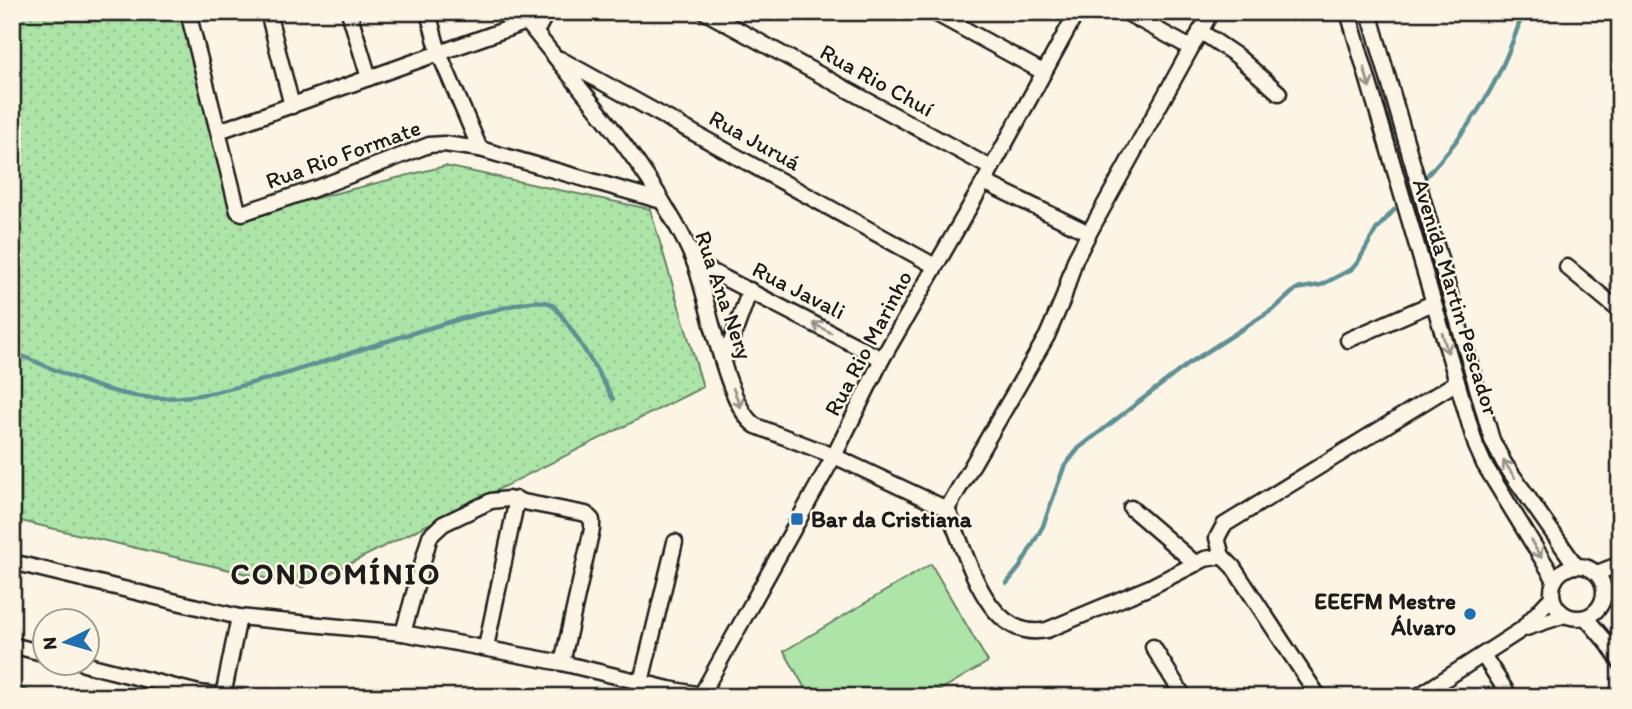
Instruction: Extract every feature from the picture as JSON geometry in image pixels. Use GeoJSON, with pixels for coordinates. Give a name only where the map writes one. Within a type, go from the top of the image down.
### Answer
{"type":"FeatureCollection","features":[{"type":"Feature","properties":{"kind":"street"},"geometry":{"type":"LineString","coordinates":[[188,12],[219,131],[527,22],[547,12]]}},
{"type":"Feature","properties":{"kind":"street"},"geometry":{"type":"LineString","coordinates":[[268,12],[292,106]]}},
{"type":"Feature","properties":{"kind":"street"},"geometry":{"type":"LineString","coordinates":[[349,12],[369,78]]}},
{"type":"Feature","properties":{"kind":"street"},"geometry":{"type":"LineString","coordinates":[[428,12],[439,53],[486,152],[662,201]]}},
{"type":"Feature","properties":{"kind":"street","name":"Rua Rio Chuí"},"geometry":{"type":"LineString","coordinates":[[705,12],[990,168]]}},
{"type":"Feature","properties":{"kind":"street"},"geometry":{"type":"LineString","coordinates":[[933,12],[1043,72]]}},
{"type":"Feature","properties":{"kind":"street","name":"Rua Rio Marinho"},"geometry":{"type":"LineString","coordinates":[[700,696],[834,456],[882,359],[984,182],[1077,12]]}},
{"type":"Feature","properties":{"kind":"street"},"geometry":{"type":"LineString","coordinates":[[1125,12],[1191,48]]}},
{"type":"Feature","properties":{"kind":"street"},"geometry":{"type":"LineString","coordinates":[[1210,12],[1088,233],[1075,260],[1047,337],[947,509],[960,534],[978,583],[994,611],[1006,621],[1029,631],[1047,630],[1150,587],[1210,557],[1222,556]]}},
{"type":"Feature","properties":{"kind":"street","name":"Avenida Martin Pescador"},"geometry":{"type":"LineString","coordinates":[[1348,12],[1480,457],[1555,580]]}},
{"type":"Feature","properties":{"kind":"street","name":"Avenida Martin Pescador"},"geometry":{"type":"LineString","coordinates":[[1369,12],[1489,431],[1504,463],[1576,566]]}},
{"type":"Feature","properties":{"kind":"street","name":"Rua Ana Nery"},"geometry":{"type":"LineString","coordinates":[[527,22],[636,160],[674,221],[695,263],[743,414],[751,423],[834,456],[947,509]]}},
{"type":"Feature","properties":{"kind":"street"},"geometry":{"type":"LineString","coordinates":[[1200,31],[1237,56],[1279,93]]}},
{"type":"Feature","properties":{"kind":"street","name":"Rua Juruá"},"geometry":{"type":"LineString","coordinates":[[553,55],[935,266]]}},
{"type":"Feature","properties":{"kind":"street","name":"Rua Rio Formate"},"geometry":{"type":"LineString","coordinates":[[219,131],[238,211],[242,214],[429,145],[444,144],[486,152]]}},
{"type":"Feature","properties":{"kind":"street"},"geometry":{"type":"LineString","coordinates":[[984,182],[1088,233]]}},
{"type":"Feature","properties":{"kind":"street","name":"Rua Javali"},"geometry":{"type":"LineString","coordinates":[[695,263],[882,359]]}},
{"type":"Feature","properties":{"kind":"street"},"geometry":{"type":"LineString","coordinates":[[1567,267],[1620,311]]}},
{"type":"Feature","properties":{"kind":"street"},"geometry":{"type":"LineString","coordinates":[[724,361],[750,290]]}},
{"type":"Feature","properties":{"kind":"street"},"geometry":{"type":"LineString","coordinates":[[1348,340],[1433,303]]}},
{"type":"Feature","properties":{"kind":"street"},"geometry":{"type":"LineString","coordinates":[[1319,697],[1233,567],[1222,556],[1217,538],[1224,525],[1457,382]]}},
{"type":"Feature","properties":{"kind":"street"},"geometry":{"type":"LineString","coordinates":[[403,633],[427,545],[434,530],[491,501],[517,499],[586,514],[592,520],[562,663]]}},
{"type":"Feature","properties":{"kind":"street"},"geometry":{"type":"LineString","coordinates":[[486,647],[517,499]]}},
{"type":"Feature","properties":{"kind":"street"},"geometry":{"type":"LineString","coordinates":[[1131,508],[1196,564]]}},
{"type":"Feature","properties":{"kind":"street"},"geometry":{"type":"LineString","coordinates":[[641,682],[676,542]]}},
{"type":"Feature","properties":{"kind":"street"},"geometry":{"type":"LineString","coordinates":[[12,562],[239,617],[403,633],[486,647],[641,682],[668,693],[700,696]]}},
{"type":"Feature","properties":{"kind":"street"},"geometry":{"type":"LineString","coordinates":[[1597,573],[1620,564]]}},
{"type":"Feature","properties":{"kind":"street"},"geometry":{"type":"LineString","coordinates":[[1417,697],[1521,630],[1552,597],[1555,580],[1566,569],[1576,566],[1584,566],[1597,573],[1604,587],[1601,606],[1609,645]]}},
{"type":"Feature","properties":{"kind":"street"},"geometry":{"type":"LineString","coordinates":[[1604,587],[1620,573]]}},
{"type":"Feature","properties":{"kind":"street"},"geometry":{"type":"LineString","coordinates":[[1552,597],[1559,610],[1575,619],[1586,618],[1601,606]]}},
{"type":"Feature","properties":{"kind":"street"},"geometry":{"type":"LineString","coordinates":[[1521,630],[1565,615]]}},
{"type":"Feature","properties":{"kind":"street"},"geometry":{"type":"LineString","coordinates":[[102,668],[199,692],[227,696],[239,617]]}},
{"type":"Feature","properties":{"kind":"street"},"geometry":{"type":"LineString","coordinates":[[1586,618],[1620,662]]}},
{"type":"Feature","properties":{"kind":"street"},"geometry":{"type":"LineString","coordinates":[[12,645],[32,650]]}},
{"type":"Feature","properties":{"kind":"street"},"geometry":{"type":"LineString","coordinates":[[1153,647],[1184,697]]}},
{"type":"Feature","properties":{"kind":"street"},"geometry":{"type":"LineString","coordinates":[[1483,655],[1510,697]]}},
{"type":"Feature","properties":{"kind":"green space"},"geometry":{"type":"Polygon","coordinates":[[[12,12],[181,12],[236,218],[445,166],[650,209],[703,387],[303,587],[12,519],[12,12]]]}},
{"type":"Feature","properties":{"kind":"green space"},"geometry":{"type":"Polygon","coordinates":[[[931,564],[988,662],[928,697],[810,697],[784,651],[931,564]]]}},
{"type":"Feature","properties":{"kind":"green space"},"geometry":{"type":"Polygon","coordinates":[[[12,685],[45,697],[12,697],[12,685]]]}},
{"type":"Feature","properties":{"kind":"waterway"},"geometry":{"type":"LineString","coordinates":[[1423,180],[1471,122],[1483,102],[1505,61],[1523,12]]}},
{"type":"Feature","properties":{"kind":"waterway"},"geometry":{"type":"LineString","coordinates":[[1007,583],[1020,567],[1043,526],[1064,467],[1079,448],[1188,364],[1275,308],[1296,289],[1321,285],[1352,269],[1376,230],[1394,210]]}},
{"type":"Feature","properties":{"kind":"waterway"},"geometry":{"type":"LineString","coordinates":[[12,352],[105,389],[144,397],[179,397],[250,384],[464,318],[520,304],[542,302],[549,303],[563,318],[613,399]]}},
{"type":"Feature","properties":{"kind":"place","name":"Bar da Cristiana"},"geometry":{"type":"Point","coordinates":[797,519]}},
{"type":"Feature","properties":{"kind":"place","name":"EEEFM Mestre Álvaro"},"geometry":{"type":"Point","coordinates":[1470,614]}},
{"type":"Feature","properties":{"kind":"district","name":"CONDOMÍNIO"},"geometry":{"type":"Point","coordinates":[336,574]}}]}
